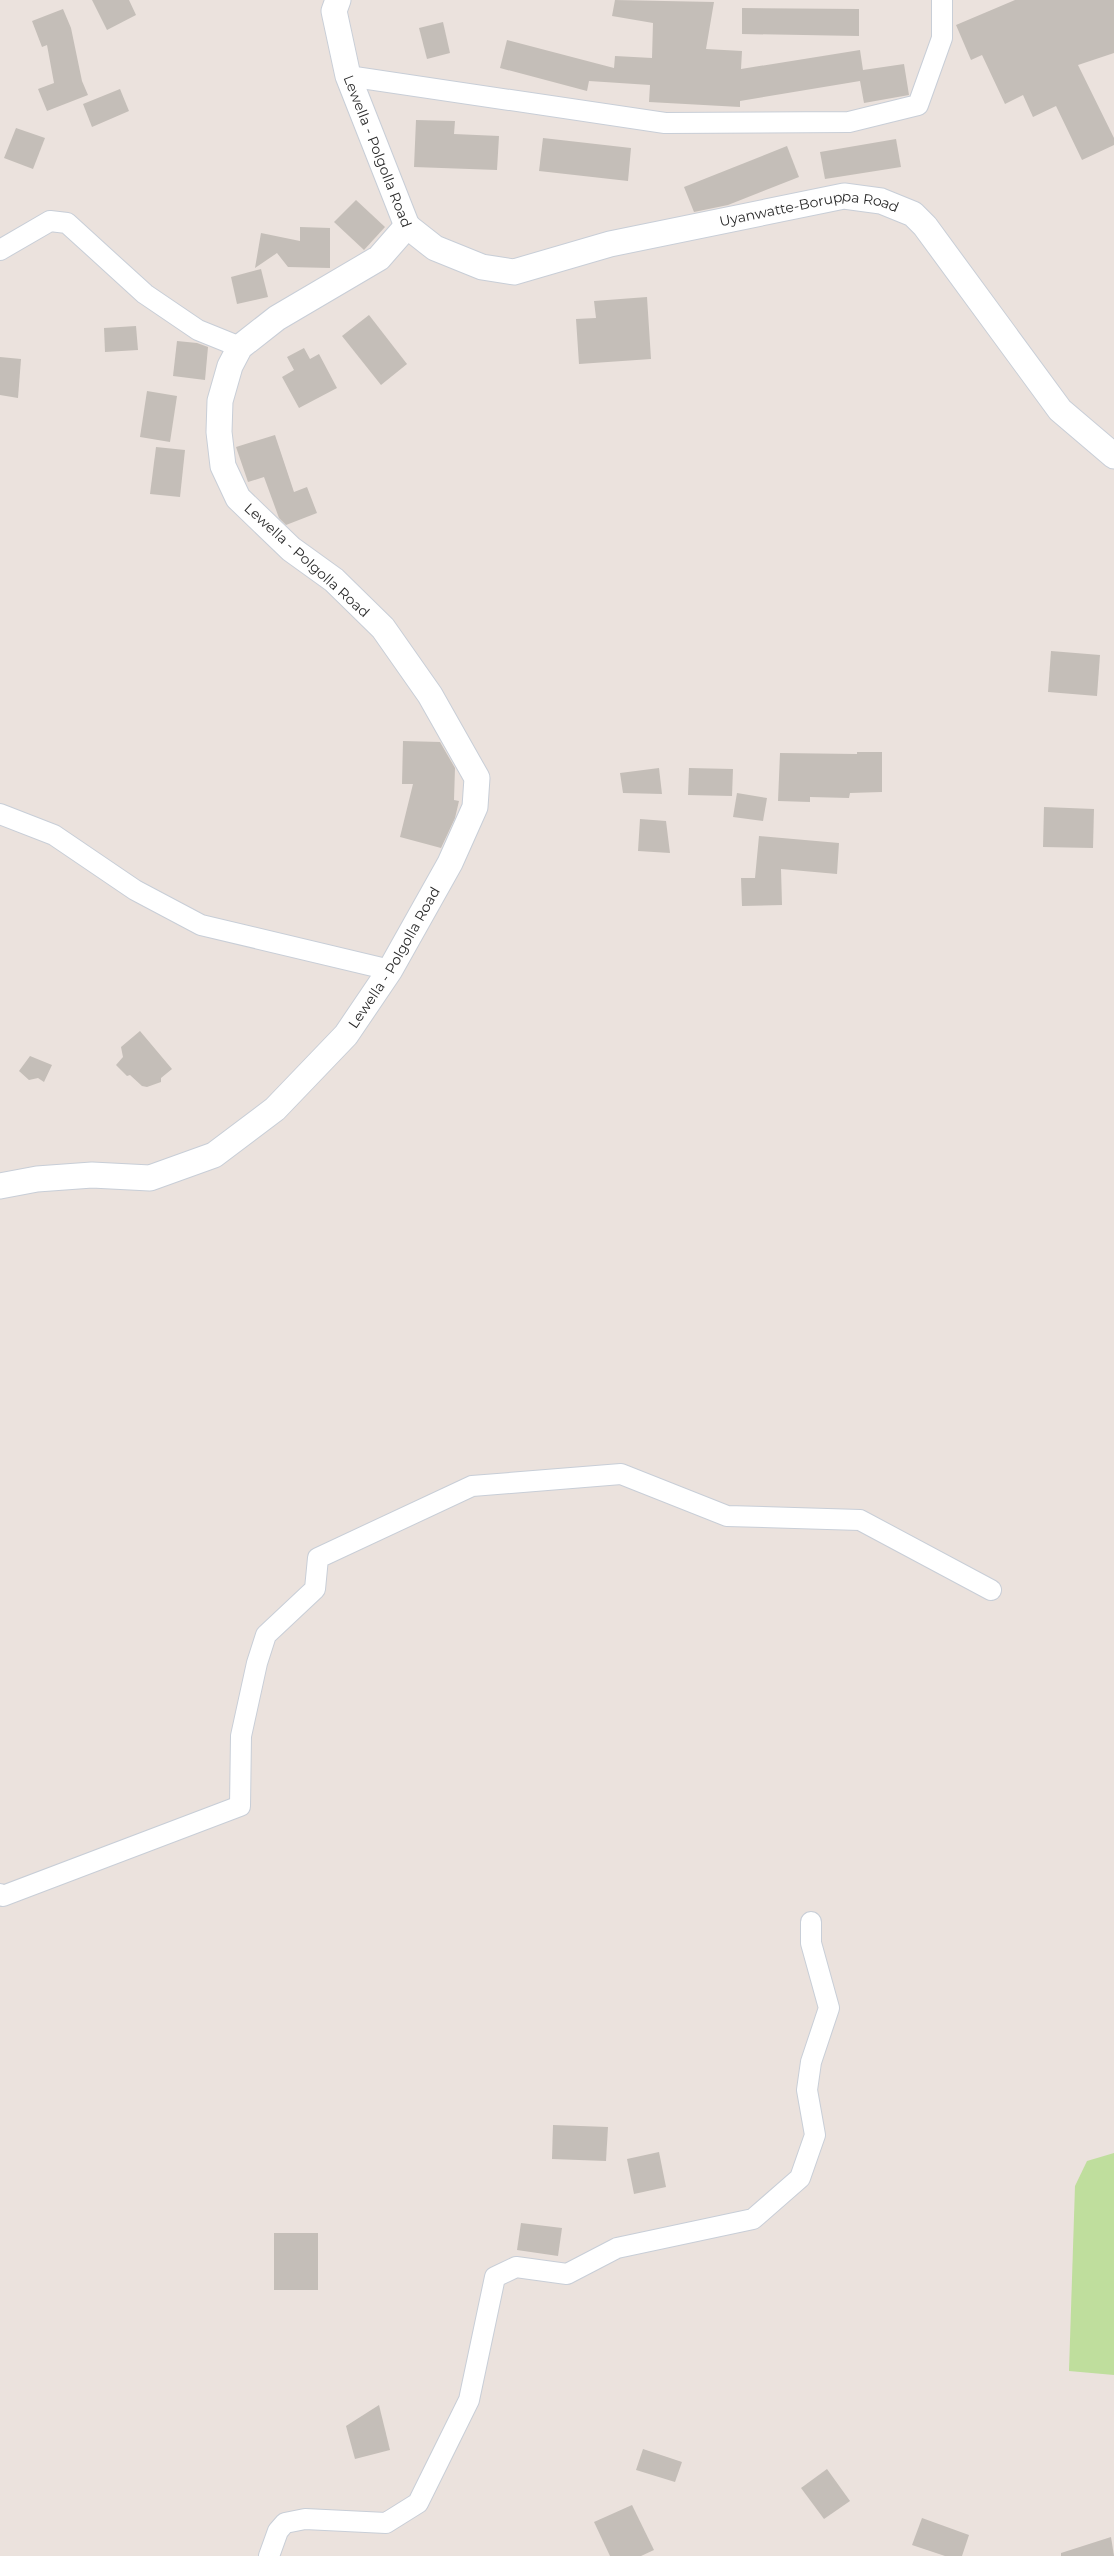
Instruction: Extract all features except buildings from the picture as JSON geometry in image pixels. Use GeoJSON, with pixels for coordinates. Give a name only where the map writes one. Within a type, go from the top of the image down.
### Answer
{"type":"FeatureCollection","features":[{"type":"Feature","properties":{"kind":"street","name":"Lewella - Polgolla Road"},"geometry":{"type":"LineString","coordinates":[[0,1186],[37,1179],[92,1175],[150,1178],[214,1156],[275,1109],[340,1042],[390,970],[450,863],[475,806],[477,778],[430,695],[383,628],[334,580],[291,549],[238,498],[223,466],[219,432],[220,401],[230,366],[240,347],[277,318],[379,258],[407,226],[348,76],[334,11],[338,0]]}},
{"type":"Feature","properties":{"kind":"street"},"geometry":{"type":"LineString","coordinates":[[348,76],[665,123],[849,122],[918,105],[942,38],[942,0]]}},
{"type":"Feature","properties":{"kind":"street","name":"Uyanwatte-Boruppa Road"},"geometry":{"type":"LineString","coordinates":[[407,226],[435,248],[482,267],[514,272],[610,244],[785,207],[844,196],[881,202],[913,214],[924,226],[1060,410],[1114,456]]}},
{"type":"Feature","properties":{"kind":"street"},"geometry":{"type":"LineString","coordinates":[[0,250],[50,221],[67,223],[145,294],[198,330],[240,347]]}},
{"type":"Feature","properties":{"kind":"street"},"geometry":{"type":"LineString","coordinates":[[0,814],[54,835],[135,890],[201,925],[390,970]]}},
{"type":"Feature","properties":{"kind":"street"},"geometry":{"type":"LineString","coordinates":[[0,1894],[4,1896],[240,1806],[241,1736],[257,1663],[266,1635],[315,1589],[318,1558],[472,1486],[621,1474],[727,1516],[860,1520],[992,1590]]}},
{"type":"Feature","properties":{"kind":"street"},"geometry":{"type":"LineString","coordinates":[[269,2556],[278,2531],[285,2523],[305,2520],[386,2523],[418,2503],[469,2400],[495,2277],[516,2267],[567,2274],[617,2248],[753,2219],[800,2178],[815,2135],[807,2090],[811,2062],[829,2008],[810,1943],[812,1922]]}},
{"type":"Feature","properties":{"kind":"green space"},"geometry":{"type":"Polygon","coordinates":[[[1114,2153],[1114,2375],[1069,2371],[1075,2186],[1087,2161],[1114,2153]]]}}]}
